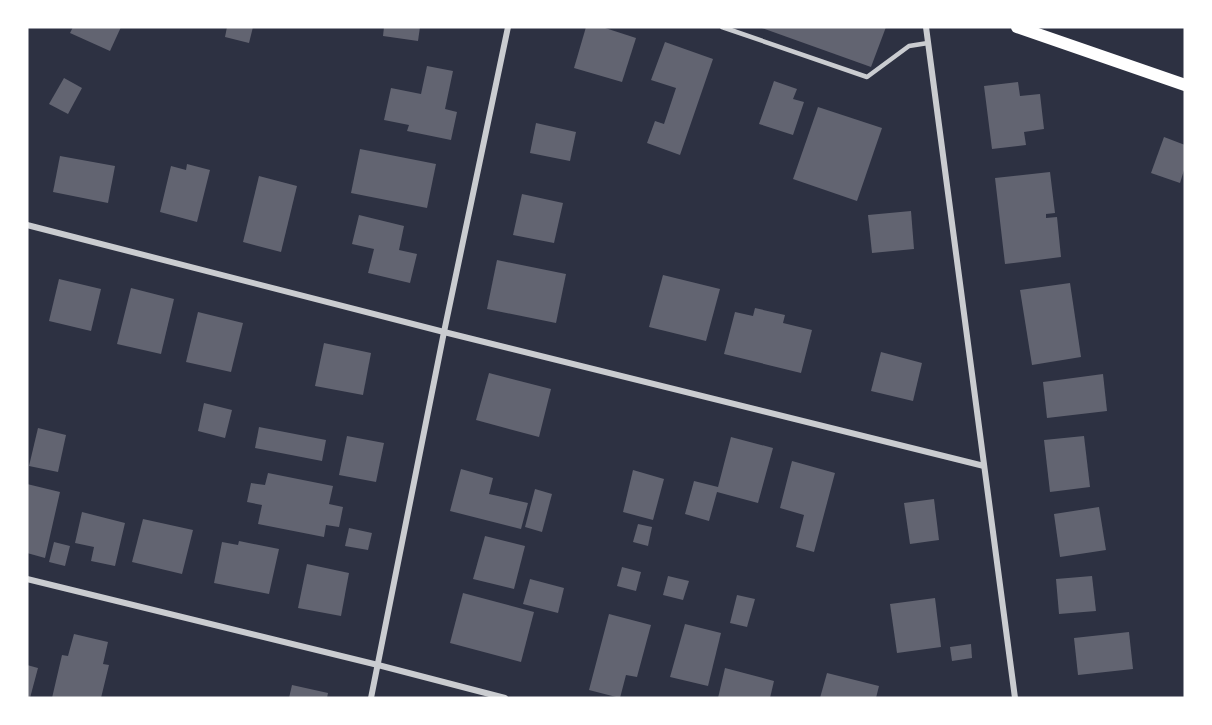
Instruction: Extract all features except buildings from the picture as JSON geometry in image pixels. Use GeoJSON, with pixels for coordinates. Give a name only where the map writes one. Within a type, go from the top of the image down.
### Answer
{"type":"FeatureCollection","features":[{"type":"Feature","properties":{"kind":"main road"},"geometry":{"type":"LineString","coordinates":[[1017,27],[1185,85]]}},
{"type":"Feature","properties":{"kind":"street"},"geometry":{"type":"LineString","coordinates":[[371,698],[508,27]]}},
{"type":"Feature","properties":{"kind":"street"},"geometry":{"type":"LineString","coordinates":[[926,27],[1016,698]]}},
{"type":"Feature","properties":{"kind":"street"},"geometry":{"type":"LineString","coordinates":[[27,225],[444,332],[984,466]]}},
{"type":"Feature","properties":{"kind":"street"},"geometry":{"type":"LineString","coordinates":[[27,579],[505,698]]}},
{"type":"Feature","properties":{"kind":"lane"},"geometry":{"type":"LineString","coordinates":[[722,27],[867,76],[909,46],[928,43]]}}]}
